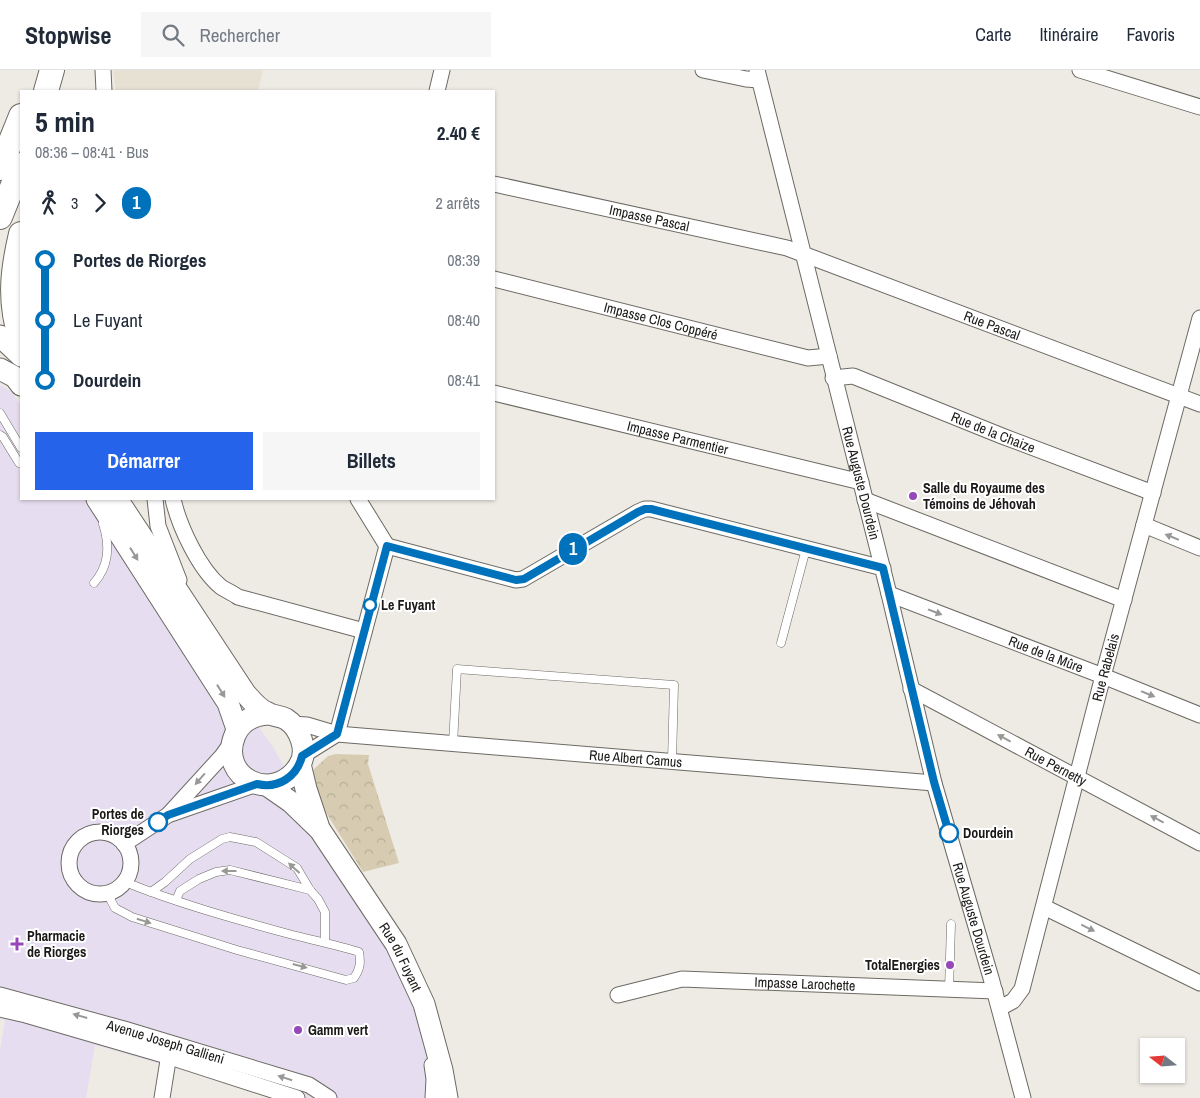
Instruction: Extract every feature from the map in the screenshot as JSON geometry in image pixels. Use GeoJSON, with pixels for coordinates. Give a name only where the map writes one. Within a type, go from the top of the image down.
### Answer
{"type":"FeatureCollection","features":[{"type":"Feature","properties":{"kind":"main road"},"geometry":{"type":"LineString","coordinates":[[31,90],[36,70]]}},
{"type":"Feature","properties":{"kind":"main road"},"geometry":{"type":"LineString","coordinates":[[46,90],[52,70]]}},
{"type":"Feature","properties":{"kind":"main road"},"geometry":{"type":"LineString","coordinates":[[53,90],[58,70]]}},
{"type":"Feature","properties":{"kind":"main road"},"geometry":{"type":"LineString","coordinates":[[0,168],[20,118]]}},
{"type":"Feature","properties":{"kind":"main road"},"geometry":{"type":"LineString","coordinates":[[0,217],[20,167]]}},
{"type":"Feature","properties":{"kind":"main road"},"geometry":{"type":"LineString","coordinates":[[20,238],[14,262],[12,291],[13,309],[20,336]]}},
{"type":"Feature","properties":{"kind":"street"},"geometry":{"type":"LineString","coordinates":[[103,70],[104,90]]}},
{"type":"Feature","properties":{"kind":"street"},"geometry":{"type":"LineString","coordinates":[[437,90],[442,70]]}},
{"type":"Feature","properties":{"kind":"street"},"geometry":{"type":"LineString","coordinates":[[703,70],[746,80],[758,75]]}},
{"type":"Feature","properties":{"kind":"street"},"geometry":{"type":"LineString","coordinates":[[1080,70],[1200,107]]}},
{"type":"Feature","properties":{"kind":"street","name":"Rue Auguste Dourdein"},"geometry":{"type":"LineString","coordinates":[[758,75],[890,594],[934,782],[1000,1008],[1023,1098]]}},
{"type":"Feature","properties":{"kind":"street","name":"Impasse Pascal"},"geometry":{"type":"LineString","coordinates":[[495,184],[787,248],[803,254]]}},
{"type":"Feature","properties":{"kind":"street","name":"Rue Pascal"},"geometry":{"type":"LineString","coordinates":[[803,254],[1200,404]]}},
{"type":"Feature","properties":{"kind":"street","name":"Impasse Clos Coppéré"},"geometry":{"type":"LineString","coordinates":[[495,279],[808,358],[829,356]]}},
{"type":"Feature","properties":{"kind":"street","name":"Rue Rabelais"},"geometry":{"type":"LineString","coordinates":[[1000,1008],[1013,1000],[1022,989],[1103,676],[1200,318]]}},
{"type":"Feature","properties":{"kind":"street"},"geometry":{"type":"LineString","coordinates":[[0,336],[20,355]]}},
{"type":"Feature","properties":{"kind":"street"},"geometry":{"type":"LineString","coordinates":[[0,369],[15,377],[20,384]]}},
{"type":"Feature","properties":{"kind":"street","name":"Rue de la Chaize"},"geometry":{"type":"LineString","coordinates":[[834,378],[848,375],[853,376],[1153,494]]}},
{"type":"Feature","properties":{"kind":"street","name":"Impasse Parmentier"},"geometry":{"type":"LineString","coordinates":[[495,393],[861,482]]}},
{"type":"Feature","properties":{"kind":"street"},"geometry":{"type":"LineString","coordinates":[[97,500],[228,703],[234,736],[231,753],[239,773],[247,780],[262,785]]}},
{"type":"Feature","properties":{"kind":"street"},"geometry":{"type":"LineString","coordinates":[[118,500],[245,693],[268,714]]}},
{"type":"Feature","properties":{"kind":"street"},"geometry":{"type":"LineString","coordinates":[[155,500],[158,526],[197,620]]}},
{"type":"Feature","properties":{"kind":"street"},"geometry":{"type":"LineString","coordinates":[[173,500],[177,516],[186,538],[212,578],[222,588],[238,597],[364,631]]}},
{"type":"Feature","properties":{"kind":"street"},"geometry":{"type":"LineString","coordinates":[[359,500],[387,546],[516,580],[524,579],[645,509],[883,568]]}},
{"type":"Feature","properties":{"kind":"street"},"geometry":{"type":"LineString","coordinates":[[865,500],[1124,600]]}},
{"type":"Feature","properties":{"kind":"street"},"geometry":{"type":"LineString","coordinates":[[1144,525],[1200,548]]}},
{"type":"Feature","properties":{"kind":"street"},"geometry":{"type":"LineString","coordinates":[[168,815],[262,785],[280,783],[290,777],[301,760],[337,734],[387,546]]}},
{"type":"Feature","properties":{"kind":"street","name":"Rue de la Mûre"},"geometry":{"type":"LineString","coordinates":[[890,594],[1200,714]]}},
{"type":"Feature","properties":{"kind":"street","name":"Rue Pernetty"},"geometry":{"type":"LineString","coordinates":[[911,689],[1200,843]]}},
{"type":"Feature","properties":{"kind":"street"},"geometry":{"type":"LineString","coordinates":[[124,844],[168,815],[222,756],[234,736],[250,717],[268,714],[278,715],[292,724],[303,746],[301,760]]}},
{"type":"Feature","properties":{"kind":"street","name":"Rue Albert Camus"},"geometry":{"type":"LineString","coordinates":[[292,724],[307,725],[337,734],[934,782]]}},
{"type":"Feature","properties":{"kind":"street","name":"Rue du Fuyant"},"geometry":{"type":"LineString","coordinates":[[301,760],[306,789],[320,830]]}},
{"type":"Feature","properties":{"kind":"street","name":"Rue du Fuyant"},"geometry":{"type":"LineString","coordinates":[[262,785],[291,802],[320,830],[396,944],[424,1004],[442,1070],[447,1098]]}},
{"type":"Feature","properties":{"kind":"street"},"geometry":{"type":"LineString","coordinates":[[96,832],[107,832],[116,836],[129,852],[130,873],[125,882],[107,893],[93,894],[78,886],[69,870],[68,862],[71,850],[82,838],[96,832]]}},
{"type":"Feature","properties":{"kind":"street"},"geometry":{"type":"LineString","coordinates":[[1044,907],[1200,983]]}},
{"type":"Feature","properties":{"kind":"street","name":"Impasse Larochette"},"geometry":{"type":"LineString","coordinates":[[618,996],[682,979],[995,991]]}},
{"type":"Feature","properties":{"kind":"street","name":"Avenue Joseph Gallieni"},"geometry":{"type":"LineString","coordinates":[[0,995],[124,1029],[262,1092],[297,1098]]}},
{"type":"Feature","properties":{"kind":"street"},"geometry":{"type":"LineString","coordinates":[[424,1004],[434,1079],[433,1098]]}},
{"type":"Feature","properties":{"kind":"street","name":"Avenue Joseph Gallieni"},"geometry":{"type":"LineString","coordinates":[[0,1009],[309,1085],[330,1098]]}},
{"type":"Feature","properties":{"kind":"street"},"geometry":{"type":"LineString","coordinates":[[162,1098],[169,1050]]}},
{"type":"Feature","properties":{"kind":"lane"},"geometry":{"type":"LineString","coordinates":[[0,413],[20,446]]}},
{"type":"Feature","properties":{"kind":"lane"},"geometry":{"type":"LineString","coordinates":[[0,435],[19,463]]}},
{"type":"Feature","properties":{"kind":"lane"},"geometry":{"type":"LineString","coordinates":[[94,582],[105,567],[107,558],[106,535],[96,500]]}},
{"type":"Feature","properties":{"kind":"lane"},"geometry":{"type":"LineString","coordinates":[[781,643],[806,549]]}},
{"type":"Feature","properties":{"kind":"lane"},"geometry":{"type":"LineString","coordinates":[[453,744],[457,669],[674,685],[672,762]]}},
{"type":"Feature","properties":{"kind":"lane"},"geometry":{"type":"LineString","coordinates":[[151,892],[190,859],[222,838],[230,837],[256,842],[297,868],[325,912],[325,941]]}},
{"type":"Feature","properties":{"kind":"lane"},"geometry":{"type":"LineString","coordinates":[[176,900],[180,892],[199,879],[216,872],[230,870],[310,890]]}},
{"type":"Feature","properties":{"kind":"lane"},"geometry":{"type":"LineString","coordinates":[[107,893],[116,908],[132,917],[237,950],[346,980],[354,978],[360,970],[359,952],[325,941],[289,934],[176,900],[125,882]]}},
{"type":"Feature","properties":{"kind":"lane"},"geometry":{"type":"LineString","coordinates":[[949,990],[951,924]]}},
{"type":"Feature","properties":{"kind":"shaded area"},"geometry":{"type":"Polygon","coordinates":[[[113,70],[263,70],[258,90],[116,90],[113,70]]]}},
{"type":"Feature","properties":{"kind":"shaded area"},"geometry":{"type":"Polygon","coordinates":[[[0,385],[11,391],[20,404],[20,500],[91,500],[272,745],[418,1006],[433,1098],[278,1098],[95,1045],[86,1098],[0,1098],[0,1050],[5,1020],[0,1019],[0,385]]]}},
{"type":"Feature","properties":{"kind":"green space"},"geometry":{"type":"Polygon","coordinates":[[[336,754],[369,755],[368,764],[399,863],[363,872],[312,790],[312,774],[314,769],[328,756],[336,754]]]}},
{"type":"Feature","properties":{"kind":"bus line","name":"1"},"geometry":{"type":"LineString","coordinates":[[158,822],[168,815],[257,784],[268,786],[280,783],[290,777],[300,764],[302,756],[337,734],[387,546],[507,578],[524,579],[638,512],[651,509],[883,568],[934,782],[949,833]]}},
{"type":"Feature","properties":{"kind":"place","name":"Salle du Royaume des Témoins de Jéhovah"},"geometry":{"type":"Point","coordinates":[913,496]}},
{"type":"Feature","properties":{"kind":"place","name":"Le Fuyant"},"geometry":{"type":"Point","coordinates":[370,605]}},
{"type":"Feature","properties":{"kind":"place","name":"Portes de Riorges"},"geometry":{"type":"Point","coordinates":[158,822]}},
{"type":"Feature","properties":{"kind":"place","name":"Dourdein"},"geometry":{"type":"Point","coordinates":[949,833]}},
{"type":"Feature","properties":{"kind":"place","name":"Pharmacie de Riorges"},"geometry":{"type":"Point","coordinates":[17,944]}},
{"type":"Feature","properties":{"kind":"place","name":"TotalEnergies"},"geometry":{"type":"Point","coordinates":[950,965]}},
{"type":"Feature","properties":{"kind":"place","name":"Gamm vert"},"geometry":{"type":"Point","coordinates":[298,1030]}}]}
